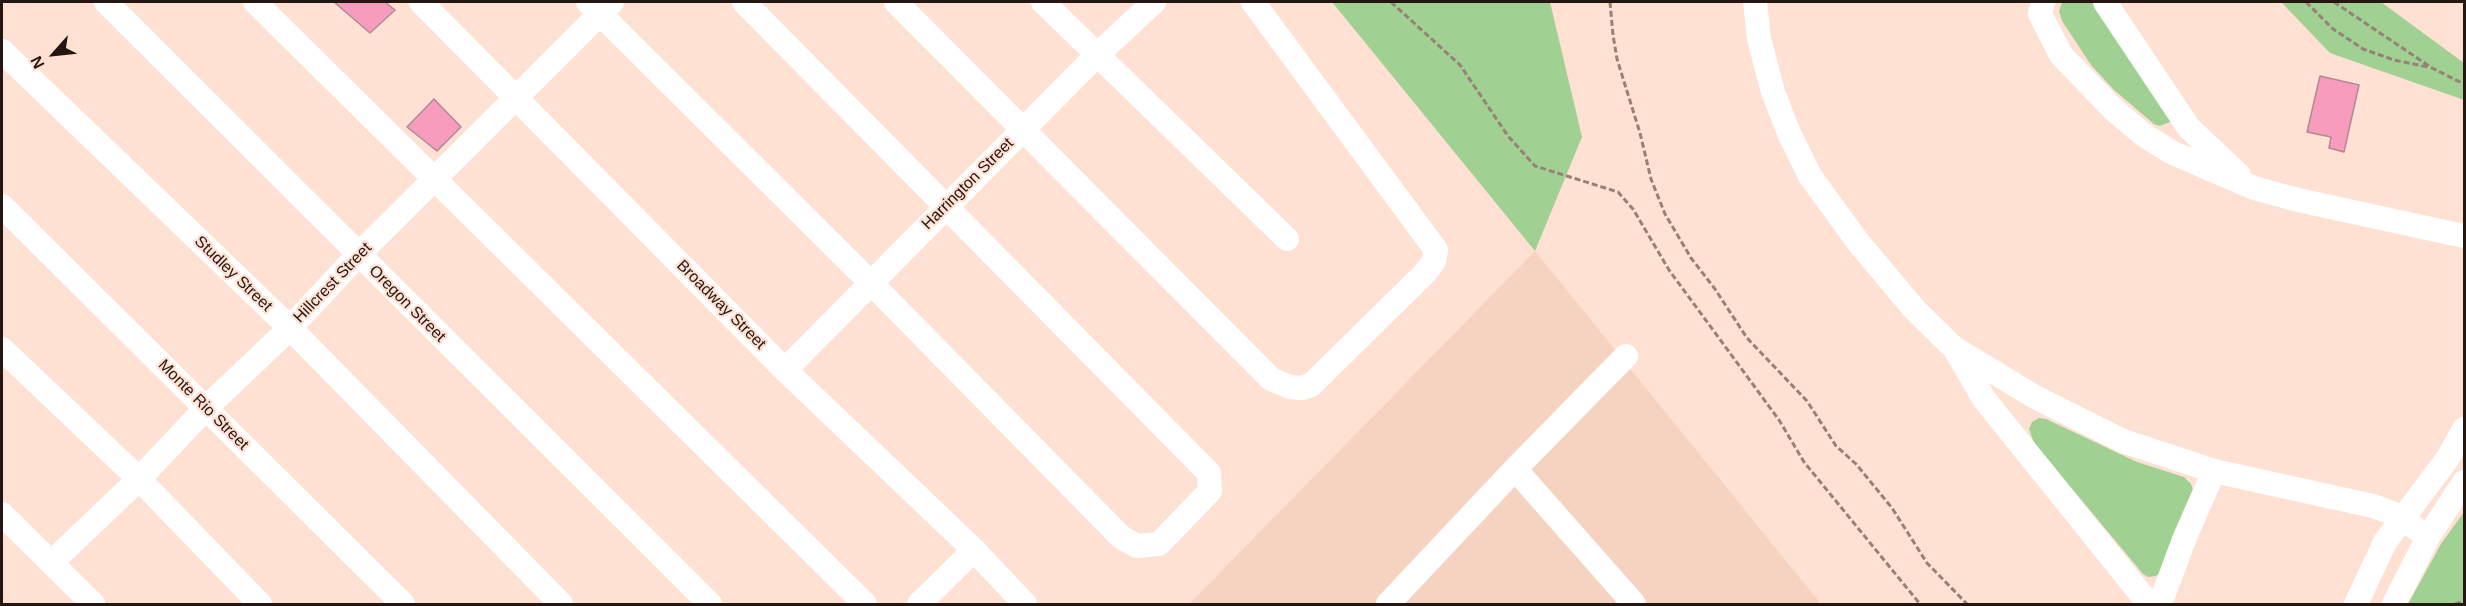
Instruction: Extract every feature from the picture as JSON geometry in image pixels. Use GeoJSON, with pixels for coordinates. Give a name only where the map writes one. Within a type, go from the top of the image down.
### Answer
{"type":"FeatureCollection","features":[{"type":"Feature","properties":{"kind":"street","name":"Oregon Street"},"geometry":{"type":"LineString","coordinates":[[106,2],[710,604]]}},
{"type":"Feature","properties":{"kind":"street"},"geometry":{"type":"LineString","coordinates":[[255,2],[865,604]]}},
{"type":"Feature","properties":{"kind":"street","name":"Broadway Street"},"geometry":{"type":"LineString","coordinates":[[421,2],[785,369],[974,550],[1024,604]]}},
{"type":"Feature","properties":{"kind":"street"},"geometry":{"type":"LineString","coordinates":[[600,5],[1120,537],[1137,546],[1159,544],[1210,491],[1209,473],[744,2]]}},
{"type":"Feature","properties":{"kind":"street"},"geometry":{"type":"LineString","coordinates":[[896,2],[1271,379],[1290,387],[1302,388],[1311,385],[1425,273],[1434,261],[1436,250],[1253,2]]}},
{"type":"Feature","properties":{"kind":"street"},"geometry":{"type":"LineString","coordinates":[[1043,2],[1287,239]]}},
{"type":"Feature","properties":{"kind":"street","name":"Harrington Street"},"geometry":{"type":"LineString","coordinates":[[785,369],[1097,55],[1154,2]]}},
{"type":"Feature","properties":{"kind":"street"},"geometry":{"type":"LineString","coordinates":[[2043,2],[2040,15],[2061,55],[2114,110],[2144,135],[2171,152],[2254,188],[2464,236]]}},
{"type":"Feature","properties":{"kind":"street"},"geometry":{"type":"LineString","coordinates":[[2105,2],[2189,128],[2221,160],[2254,188]]}},
{"type":"Feature","properties":{"kind":"street"},"geometry":{"type":"LineString","coordinates":[[1757,4],[1759,39],[1773,92],[1789,133],[1810,176],[1858,242],[1915,309],[1954,348],[2036,398],[2098,430],[2158,454],[2214,471],[2373,506],[2402,519],[2428,537]]}},
{"type":"Feature","properties":{"kind":"street","name":"Hillcrest Street"},"geometry":{"type":"LineString","coordinates":[[52,562],[139,479],[206,408],[290,328],[358,255],[516,97],[600,5]]}},
{"type":"Feature","properties":{"kind":"street","name":"Studley Street"},"geometry":{"type":"LineString","coordinates":[[2,51],[290,328],[561,604]]}},
{"type":"Feature","properties":{"kind":"street","name":"Monte Rio Street"},"geometry":{"type":"LineString","coordinates":[[2,206],[403,604]]}},
{"type":"Feature","properties":{"kind":"street"},"geometry":{"type":"LineString","coordinates":[[1954,348],[1984,399],[2149,604]]}},
{"type":"Feature","properties":{"kind":"street"},"geometry":{"type":"LineString","coordinates":[[2,349],[139,479],[260,604]]}},
{"type":"Feature","properties":{"kind":"street"},"geometry":{"type":"LineString","coordinates":[[1388,604],[1515,469],[1626,356]]}},
{"type":"Feature","properties":{"kind":"street"},"geometry":{"type":"LineString","coordinates":[[2356,604],[2385,542],[2448,458],[2464,429]]}},
{"type":"Feature","properties":{"kind":"street"},"geometry":{"type":"LineString","coordinates":[[1515,469],[1634,604]]}},
{"type":"Feature","properties":{"kind":"street"},"geometry":{"type":"LineString","coordinates":[[2160,604],[2185,537],[2214,471]]}},
{"type":"Feature","properties":{"kind":"street"},"geometry":{"type":"LineString","coordinates":[[2394,604],[2428,537],[2464,482]]}},
{"type":"Feature","properties":{"kind":"street"},"geometry":{"type":"LineString","coordinates":[[2,514],[93,604]]}},
{"type":"Feature","properties":{"kind":"street"},"geometry":{"type":"LineString","coordinates":[[919,604],[974,550]]}},
{"type":"Feature","properties":{"kind":"path"},"geometry":{"type":"LineString","coordinates":[[1391,2],[1460,65],[1508,135],[1535,166],[1618,192],[1633,209],[1669,270],[1779,420],[1804,462],[1920,604]]}},
{"type":"Feature","properties":{"kind":"path"},"geometry":{"type":"LineString","coordinates":[[1610,2],[1617,59],[1651,178],[1665,214],[1686,250],[1747,338],[1807,401],[1836,446],[1856,464],[1892,508],[1927,563],[1967,604]]}},
{"type":"Feature","properties":{"kind":"path"},"geometry":{"type":"LineString","coordinates":[[2306,2],[2333,29],[2363,49],[2394,60],[2432,68]]}},
{"type":"Feature","properties":{"kind":"path"},"geometry":{"type":"LineString","coordinates":[[2334,2],[2432,68],[2464,84]]}},
{"type":"Feature","properties":{"kind":"path"},"geometry":{"type":"LineString","coordinates":[[2455,604],[2464,601]]}},
{"type":"Feature","properties":{"kind":"shaded area"},"geometry":{"type":"Polygon","coordinates":[[[1535,251],[1821,604],[1189,604],[1535,251]]]}},
{"type":"Feature","properties":{"kind":"green space"},"geometry":{"type":"Polygon","coordinates":[[[1332,2],[1550,2],[1582,137],[1535,251],[1332,2]]]}},
{"type":"Feature","properties":{"kind":"green space"},"geometry":{"type":"Polygon","coordinates":[[[2062,2],[2099,2],[2172,118],[2170,122],[2160,126],[2154,124],[2114,90],[2091,65],[2062,21],[2059,11],[2062,2]]]}},
{"type":"Feature","properties":{"kind":"green space"},"geometry":{"type":"Polygon","coordinates":[[[2281,2],[2381,2],[2464,63],[2464,100],[2330,53],[2281,2]]]}},
{"type":"Feature","properties":{"kind":"green space"},"geometry":{"type":"Polygon","coordinates":[[[2039,418],[2046,419],[2137,462],[2184,477],[2191,484],[2193,490],[2161,572],[2156,576],[2148,577],[2143,574],[2034,443],[2029,429],[2032,422],[2039,418]]]}},
{"type":"Feature","properties":{"kind":"green space"},"geometry":{"type":"Polygon","coordinates":[[[2464,512],[2464,604],[2408,604],[2441,544],[2464,512]]]}},
{"type":"Feature","properties":{"kind":"building"},"geometry":{"type":"Polygon","coordinates":[[[334,2],[385,2],[395,10],[370,33],[334,2]]]}},
{"type":"Feature","properties":{"kind":"building"},"geometry":{"type":"Polygon","coordinates":[[[2320,76],[2359,85],[2344,152],[2329,148],[2331,137],[2307,132],[2320,76]]]}},
{"type":"Feature","properties":{"kind":"building"},"geometry":{"type":"Polygon","coordinates":[[[434,99],[461,127],[437,151],[407,127],[434,99]]]}}]}
